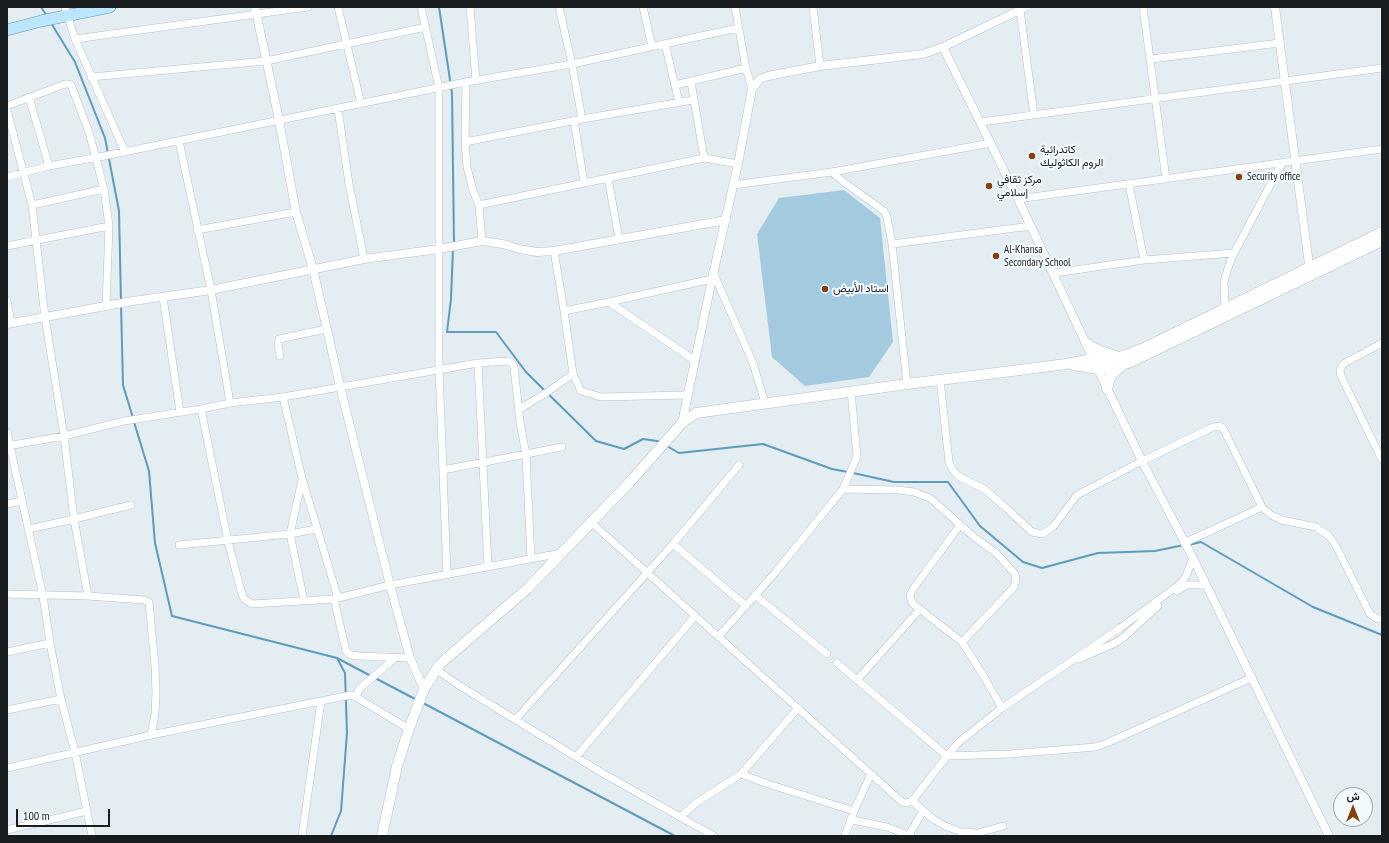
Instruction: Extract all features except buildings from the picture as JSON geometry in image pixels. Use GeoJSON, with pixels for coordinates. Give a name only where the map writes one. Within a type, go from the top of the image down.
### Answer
{"type":"FeatureCollection","features":[{"type":"Feature","properties":{"kind":"main road"},"geometry":{"type":"LineString","coordinates":[[7,30],[55,18],[67,12],[110,7]]}},
{"type":"Feature","properties":{"kind":"main road"},"geometry":{"type":"LineString","coordinates":[[1066,364],[1098,369],[1121,361],[1146,355],[1310,271],[1382,232]]}},
{"type":"Feature","properties":{"kind":"main road"},"geometry":{"type":"LineString","coordinates":[[1107,389],[1110,377],[1121,361],[1144,348],[1225,309],[1382,241]]}},
{"type":"Feature","properties":{"kind":"main road"},"geometry":{"type":"LineString","coordinates":[[1086,343],[1121,361]]}},
{"type":"Feature","properties":{"kind":"main road"},"geometry":{"type":"LineString","coordinates":[[382,836],[397,766],[416,708],[423,691],[436,669],[528,588],[592,523],[682,423],[696,412],[1066,364],[1093,359],[1121,361]]}},
{"type":"Feature","properties":{"kind":"street"},"geometry":{"type":"LineString","coordinates":[[75,39],[256,11],[308,7]]}},
{"type":"Feature","properties":{"kind":"street"},"geometry":{"type":"LineString","coordinates":[[338,7],[361,104]]}},
{"type":"Feature","properties":{"kind":"street"},"geometry":{"type":"LineString","coordinates":[[421,7],[439,88],[441,249],[439,369],[448,575]]}},
{"type":"Feature","properties":{"kind":"street"},"geometry":{"type":"LineString","coordinates":[[470,7],[476,81]]}},
{"type":"Feature","properties":{"kind":"street"},"geometry":{"type":"LineString","coordinates":[[559,7],[572,64],[582,119]]}},
{"type":"Feature","properties":{"kind":"street"},"geometry":{"type":"LineString","coordinates":[[646,7],[652,46]]}},
{"type":"Feature","properties":{"kind":"street"},"geometry":{"type":"LineString","coordinates":[[682,423],[686,395],[712,275],[726,220],[752,89],[746,68],[735,7]]}},
{"type":"Feature","properties":{"kind":"street"},"geometry":{"type":"LineString","coordinates":[[812,7],[820,66]]}},
{"type":"Feature","properties":{"kind":"street"},"geometry":{"type":"LineString","coordinates":[[1143,7],[1166,179]]}},
{"type":"Feature","properties":{"kind":"street"},"geometry":{"type":"LineString","coordinates":[[1275,7],[1310,271]]}},
{"type":"Feature","properties":{"kind":"street"},"geometry":{"type":"LineString","coordinates":[[752,89],[760,79],[768,76],[820,66],[923,54],[943,47],[1023,9],[1034,115]]}},
{"type":"Feature","properties":{"kind":"street"},"geometry":{"type":"LineString","coordinates":[[256,11],[279,120],[296,212],[313,269],[326,329],[390,585],[410,658],[423,691]]}},
{"type":"Feature","properties":{"kind":"street"},"geometry":{"type":"LineString","coordinates":[[67,12],[75,39],[122,152]]}},
{"type":"Feature","properties":{"kind":"street"},"geometry":{"type":"LineString","coordinates":[[91,77],[266,61],[426,27]]}},
{"type":"Feature","properties":{"kind":"street"},"geometry":{"type":"LineString","coordinates":[[7,177],[49,166],[97,158],[464,83],[572,64],[738,28]]}},
{"type":"Feature","properties":{"kind":"street"},"geometry":{"type":"LineString","coordinates":[[1150,59],[1280,43]]}},
{"type":"Feature","properties":{"kind":"street"},"geometry":{"type":"LineString","coordinates":[[665,44],[679,102]]}},
{"type":"Feature","properties":{"kind":"street"},"geometry":{"type":"LineString","coordinates":[[943,47],[1054,273],[1142,461],[1193,558],[1329,836]]}},
{"type":"Feature","properties":{"kind":"street"},"geometry":{"type":"LineString","coordinates":[[675,85],[746,68]]}},
{"type":"Feature","properties":{"kind":"street"},"geometry":{"type":"LineString","coordinates":[[981,122],[1382,68]]}},
{"type":"Feature","properties":{"kind":"street"},"geometry":{"type":"LineString","coordinates":[[691,82],[704,158]]}},
{"type":"Feature","properties":{"kind":"street"},"geometry":{"type":"LineString","coordinates":[[464,83],[465,142],[472,191],[479,205],[482,241]]}},
{"type":"Feature","properties":{"kind":"street"},"geometry":{"type":"LineString","coordinates":[[7,106],[65,84],[71,85],[89,132],[104,189],[109,226],[108,306]]}},
{"type":"Feature","properties":{"kind":"street"},"geometry":{"type":"LineString","coordinates":[[29,97],[49,166]]}},
{"type":"Feature","properties":{"kind":"street"},"geometry":{"type":"LineString","coordinates":[[465,142],[574,120],[694,100]]}},
{"type":"Feature","properties":{"kind":"street"},"geometry":{"type":"LineString","coordinates":[[338,109],[349,184],[364,259]]}},
{"type":"Feature","properties":{"kind":"street"},"geometry":{"type":"LineString","coordinates":[[7,110],[32,205],[74,519],[88,596]]}},
{"type":"Feature","properties":{"kind":"street"},"geometry":{"type":"LineString","coordinates":[[574,120],[584,183]]}},
{"type":"Feature","properties":{"kind":"street"},"geometry":{"type":"LineString","coordinates":[[179,141],[211,290],[230,403]]}},
{"type":"Feature","properties":{"kind":"street"},"geometry":{"type":"LineString","coordinates":[[733,186],[832,172],[991,143]]}},
{"type":"Feature","properties":{"kind":"street"},"geometry":{"type":"LineString","coordinates":[[1018,199],[1382,149]]}},
{"type":"Feature","properties":{"kind":"street"},"geometry":{"type":"LineString","coordinates":[[479,205],[704,158],[738,164]]}},
{"type":"Feature","properties":{"kind":"street"},"geometry":{"type":"LineString","coordinates":[[1225,309],[1224,282],[1234,253],[1282,163]]}},
{"type":"Feature","properties":{"kind":"street"},"geometry":{"type":"LineString","coordinates":[[832,172],[884,211],[887,217],[892,244],[907,384]]}},
{"type":"Feature","properties":{"kind":"street"},"geometry":{"type":"LineString","coordinates":[[608,178],[619,239]]}},
{"type":"Feature","properties":{"kind":"street"},"geometry":{"type":"LineString","coordinates":[[1129,184],[1144,260]]}},
{"type":"Feature","properties":{"kind":"street"},"geometry":{"type":"LineString","coordinates":[[32,205],[104,189]]}},
{"type":"Feature","properties":{"kind":"street"},"geometry":{"type":"LineString","coordinates":[[197,230],[296,212]]}},
{"type":"Feature","properties":{"kind":"street"},"geometry":{"type":"LineString","coordinates":[[7,300],[9,324],[133,301],[211,290],[364,259],[441,249],[482,241],[537,252],[554,251],[726,220]]}},
{"type":"Feature","properties":{"kind":"street"},"geometry":{"type":"LineString","coordinates":[[7,246],[109,226]]}},
{"type":"Feature","properties":{"kind":"street"},"geometry":{"type":"LineString","coordinates":[[892,244],[1031,226]]}},
{"type":"Feature","properties":{"kind":"street"},"geometry":{"type":"LineString","coordinates":[[554,251],[573,374],[581,391],[601,397],[686,395]]}},
{"type":"Feature","properties":{"kind":"street"},"geometry":{"type":"LineString","coordinates":[[1054,273],[1144,260],[1234,253]]}},
{"type":"Feature","properties":{"kind":"street"},"geometry":{"type":"LineString","coordinates":[[564,311],[609,302],[712,275]]}},
{"type":"Feature","properties":{"kind":"street"},"geometry":{"type":"LineString","coordinates":[[712,275],[753,363],[765,403]]}},
{"type":"Feature","properties":{"kind":"street"},"geometry":{"type":"LineString","coordinates":[[163,297],[180,412]]}},
{"type":"Feature","properties":{"kind":"street"},"geometry":{"type":"LineString","coordinates":[[609,302],[694,360]]}},
{"type":"Feature","properties":{"kind":"street"},"geometry":{"type":"LineString","coordinates":[[280,356],[278,339],[326,329]]}},
{"type":"Feature","properties":{"kind":"street"},"geometry":{"type":"LineString","coordinates":[[1382,343],[1343,364],[1340,370],[1341,376],[1382,460]]}},
{"type":"Feature","properties":{"kind":"street"},"geometry":{"type":"LineString","coordinates":[[9,446],[64,436],[124,420],[146,418],[230,403],[283,397],[478,363],[508,361],[512,363],[514,367],[518,410],[526,455],[530,559]]}},
{"type":"Feature","properties":{"kind":"street"},"geometry":{"type":"LineString","coordinates":[[478,363],[488,567]]}},
{"type":"Feature","properties":{"kind":"street"},"geometry":{"type":"LineString","coordinates":[[518,410],[573,374]]}},
{"type":"Feature","properties":{"kind":"street"},"geometry":{"type":"LineString","coordinates":[[940,380],[949,462],[952,469],[958,476],[984,490],[1032,532],[1042,534],[1053,527],[1077,495],[1142,461],[1213,427],[1219,426],[1223,428],[1262,507],[1270,515],[1282,520],[1316,528],[1329,536],[1336,546],[1370,614],[1378,619],[1382,619]]}},
{"type":"Feature","properties":{"kind":"street"},"geometry":{"type":"LineString","coordinates":[[719,636],[746,606],[843,489],[857,457],[850,391]]}},
{"type":"Feature","properties":{"kind":"street"},"geometry":{"type":"LineString","coordinates":[[283,397],[302,478],[336,598],[346,651],[351,655],[359,656],[410,658]]}},
{"type":"Feature","properties":{"kind":"street"},"geometry":{"type":"LineString","coordinates":[[201,409],[228,541],[244,599],[252,604],[336,598],[390,585],[563,553]]}},
{"type":"Feature","properties":{"kind":"street"},"geometry":{"type":"LineString","coordinates":[[7,432],[43,596],[61,699],[75,752],[92,836]]}},
{"type":"Feature","properties":{"kind":"street"},"geometry":{"type":"LineString","coordinates":[[443,470],[562,447]]}},
{"type":"Feature","properties":{"kind":"street"},"geometry":{"type":"LineString","coordinates":[[516,720],[646,572],[673,544],[739,465]]}},
{"type":"Feature","properties":{"kind":"street"},"geometry":{"type":"LineString","coordinates":[[302,478],[290,534],[304,601]]}},
{"type":"Feature","properties":{"kind":"street"},"geometry":{"type":"LineString","coordinates":[[843,489],[898,490],[914,492],[930,498],[960,525],[997,554],[1015,574],[1016,580],[1014,587],[962,642]]}},
{"type":"Feature","properties":{"kind":"street"},"geometry":{"type":"LineString","coordinates":[[7,504],[22,501]]}},
{"type":"Feature","properties":{"kind":"street"},"geometry":{"type":"LineString","coordinates":[[29,529],[131,505]]}},
{"type":"Feature","properties":{"kind":"street"},"geometry":{"type":"LineString","coordinates":[[1184,543],[1262,507]]}},
{"type":"Feature","properties":{"kind":"street"},"geometry":{"type":"LineString","coordinates":[[592,523],[902,802],[907,803],[912,801],[959,742],[1002,708],[1120,628],[1180,584],[1186,576],[1193,558]]}},
{"type":"Feature","properties":{"kind":"street"},"geometry":{"type":"LineString","coordinates":[[960,525],[910,595],[912,603],[962,642],[1002,708]]}},
{"type":"Feature","properties":{"kind":"street"},"geometry":{"type":"LineString","coordinates":[[179,545],[290,534],[316,529]]}},
{"type":"Feature","properties":{"kind":"street"},"geometry":{"type":"LineString","coordinates":[[673,544],[746,606]]}},
{"type":"Feature","properties":{"kind":"street"},"geometry":{"type":"LineString","coordinates":[[1068,663],[1092,654],[1123,638],[1150,612],[1181,588],[1193,584],[1206,585]]}},
{"type":"Feature","properties":{"kind":"street"},"geometry":{"type":"LineString","coordinates":[[7,594],[88,596],[144,600],[149,602],[156,694],[155,714],[150,735]]}},
{"type":"Feature","properties":{"kind":"street"},"geometry":{"type":"LineString","coordinates":[[755,595],[827,654]]}},
{"type":"Feature","properties":{"kind":"street"},"geometry":{"type":"LineString","coordinates":[[857,680],[920,609]]}},
{"type":"Feature","properties":{"kind":"street"},"geometry":{"type":"LineString","coordinates":[[576,757],[695,616]]}},
{"type":"Feature","properties":{"kind":"street"},"geometry":{"type":"LineString","coordinates":[[7,652],[50,643]]}},
{"type":"Feature","properties":{"kind":"street"},"geometry":{"type":"LineString","coordinates":[[353,696],[395,658]]}},
{"type":"Feature","properties":{"kind":"street"},"geometry":{"type":"LineString","coordinates":[[837,663],[947,756],[1010,754],[1095,747],[1251,678]]}},
{"type":"Feature","properties":{"kind":"street"},"geometry":{"type":"LineString","coordinates":[[436,669],[457,684],[576,757],[714,836]]}},
{"type":"Feature","properties":{"kind":"street"},"geometry":{"type":"LineString","coordinates":[[7,768],[150,735],[340,697],[353,696],[409,729]]}},
{"type":"Feature","properties":{"kind":"street"},"geometry":{"type":"LineString","coordinates":[[7,710],[61,699]]}},
{"type":"Feature","properties":{"kind":"street"},"geometry":{"type":"LineString","coordinates":[[302,836],[321,701]]}},
{"type":"Feature","properties":{"kind":"street"},"geometry":{"type":"LineString","coordinates":[[680,817],[696,803],[741,774],[798,708]]}},
{"type":"Feature","properties":{"kind":"street"},"geometry":{"type":"LineString","coordinates":[[741,774],[854,811]]}},
{"type":"Feature","properties":{"kind":"street"},"geometry":{"type":"LineString","coordinates":[[845,836],[854,811],[871,774]]}},
{"type":"Feature","properties":{"kind":"street"},"geometry":{"type":"LineString","coordinates":[[912,801],[939,823],[961,832],[978,833],[1003,826]]}},
{"type":"Feature","properties":{"kind":"street"},"geometry":{"type":"LineString","coordinates":[[7,830],[87,811]]}},
{"type":"Feature","properties":{"kind":"street"},"geometry":{"type":"LineString","coordinates":[[852,820],[887,827],[910,836],[923,811]]}},
{"type":"Feature","properties":{"kind":"shaded area"},"geometry":{"type":"Polygon","coordinates":[[[844,190],[880,218],[893,342],[869,377],[805,386],[772,357],[757,234],[779,198],[844,190]]]}},
{"type":"Feature","properties":{"kind":"waterway"},"geometry":{"type":"LineString","coordinates":[[41,7],[47,16]]}},
{"type":"Feature","properties":{"kind":"waterway"},"geometry":{"type":"LineString","coordinates":[[439,7],[452,93],[454,244]]}},
{"type":"Feature","properties":{"kind":"waterway"},"geometry":{"type":"LineString","coordinates":[[51,23],[75,62],[105,138],[119,211],[121,301]]}},
{"type":"Feature","properties":{"kind":"waterway"},"geometry":{"type":"LineString","coordinates":[[453,248],[451,299],[447,332],[496,332],[526,372],[596,441],[624,449],[643,439],[660,442]]}},
{"type":"Feature","properties":{"kind":"waterway"},"geometry":{"type":"LineString","coordinates":[[121,305],[123,385],[133,418]]}},
{"type":"Feature","properties":{"kind":"waterway"},"geometry":{"type":"LineString","coordinates":[[134,422],[149,471],[155,543],[172,616],[337,658],[371,676]]}},
{"type":"Feature","properties":{"kind":"waterway"},"geometry":{"type":"LineString","coordinates":[[665,445],[679,453],[763,444],[832,469],[848,472]]}},
{"type":"Feature","properties":{"kind":"waterway"},"geometry":{"type":"LineString","coordinates":[[853,473],[894,482],[948,482],[980,526],[1023,562],[1042,568],[1098,553],[1155,551],[1184,545]]}},
{"type":"Feature","properties":{"kind":"waterway"},"geometry":{"type":"LineString","coordinates":[[1188,545],[1201,542],[1313,607],[1382,635]]}},
{"type":"Feature","properties":{"kind":"waterway"},"geometry":{"type":"LineString","coordinates":[[331,836],[341,811],[347,733],[345,673],[337,658]]}},
{"type":"Feature","properties":{"kind":"waterway"},"geometry":{"type":"LineString","coordinates":[[375,678],[417,700]]}},
{"type":"Feature","properties":{"kind":"waterway"},"geometry":{"type":"LineString","coordinates":[[423,703],[675,836]]}},
{"type":"Feature","properties":{"kind":"place","name":"كاتدرائية الروم الكاثوليك"},"geometry":{"type":"Point","coordinates":[1032,156]}},
{"type":"Feature","properties":{"kind":"place","name":"Security office"},"geometry":{"type":"Point","coordinates":[1239,177]}},
{"type":"Feature","properties":{"kind":"place","name":"مركز ثقافي إسلامي"},"geometry":{"type":"Point","coordinates":[989,186]}},
{"type":"Feature","properties":{"kind":"place","name":"Al-Khansa Secondary School"},"geometry":{"type":"Point","coordinates":[996,256]}},
{"type":"Feature","properties":{"kind":"place","name":"استاد الأبيض"},"geometry":{"type":"Point","coordinates":[825,289]}}]}
